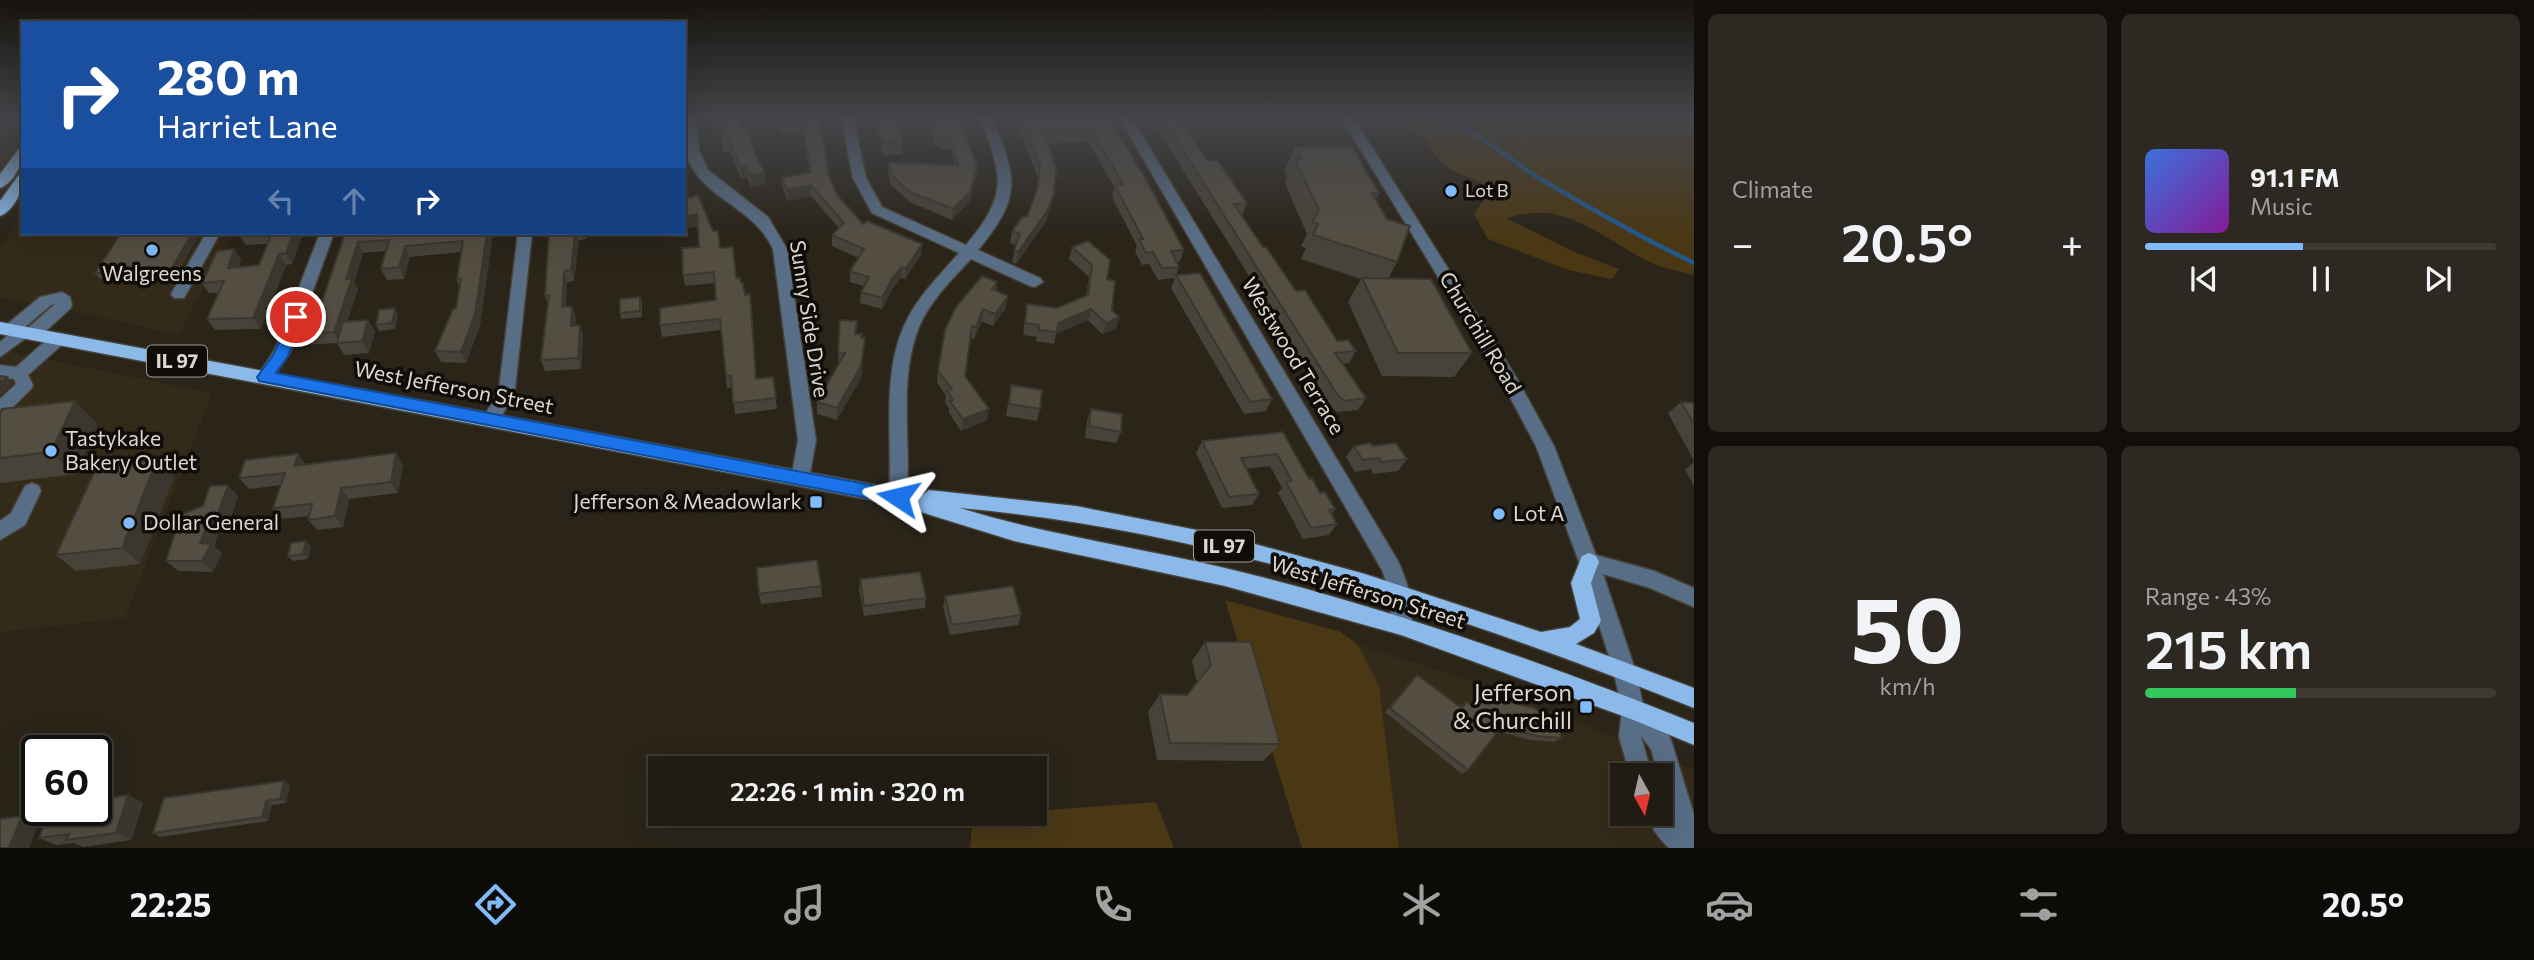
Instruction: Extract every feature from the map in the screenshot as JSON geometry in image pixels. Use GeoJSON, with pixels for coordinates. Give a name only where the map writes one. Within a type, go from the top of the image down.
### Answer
{"type":"FeatureCollection","features":[{"type":"Feature","properties":{"kind":"main road"},"geometry":{"type":"LineString","coordinates":[[0,184],[20,157]]}},
{"type":"Feature","properties":{"kind":"main road"},"geometry":{"type":"LineString","coordinates":[[0,210],[21,182]]}},
{"type":"Feature","properties":{"kind":"main road","name":"West Jefferson Street"},"geometry":{"type":"LineString","coordinates":[[14,331],[898,497],[1021,505],[1183,536],[1400,592],[1624,669],[1694,698]]}},
{"type":"Feature","properties":{"kind":"main road","name":"West Jefferson Street"},"geometry":{"type":"LineString","coordinates":[[898,497],[1014,533],[1225,577],[1401,626],[1633,709],[1694,734]]}},
{"type":"Feature","properties":{"kind":"main road"},"geometry":{"type":"LineString","coordinates":[[1539,641],[1573,636],[1586,630],[1591,621],[1581,583],[1589,562]]}},
{"type":"Feature","properties":{"kind":"street","name":"Sunny Side Drive"},"geometry":{"type":"LineString","coordinates":[[695,157],[697,164],[720,187],[768,224],[780,249],[807,440],[800,479]]}},
{"type":"Feature","properties":{"kind":"street"},"geometry":{"type":"LineString","coordinates":[[855,157],[860,184],[877,210],[1035,282]]}},
{"type":"Feature","properties":{"kind":"street"},"geometry":{"type":"LineString","coordinates":[[898,497],[904,348],[911,325],[925,302],[997,216],[1006,192],[1006,175],[1001,157]]}},
{"type":"Feature","properties":{"kind":"street","name":"Westwood Terrace"},"geometry":{"type":"LineString","coordinates":[[1148,157],[1391,567],[1400,592],[1401,626]]}},
{"type":"Feature","properties":{"kind":"street","name":"Churchill Road"},"geometry":{"type":"LineString","coordinates":[[1372,157],[1531,418],[1545,446],[1589,562],[1624,669],[1633,709]]}},
{"type":"Feature","properties":{"kind":"street"},"geometry":{"type":"LineString","coordinates":[[179,294],[212,235]]}},
{"type":"Feature","properties":{"kind":"street"},"geometry":{"type":"LineString","coordinates":[[265,377],[283,351],[326,235]]}},
{"type":"Feature","properties":{"kind":"street"},"geometry":{"type":"LineString","coordinates":[[492,419],[507,389],[525,235]]}},
{"type":"Feature","properties":{"kind":"street"},"geometry":{"type":"LineString","coordinates":[[0,351],[14,331]]}},
{"type":"Feature","properties":{"kind":"street"},"geometry":{"type":"LineString","coordinates":[[7,405],[25,385],[7,374],[58,339]]}},
{"type":"Feature","properties":{"kind":"street"},"geometry":{"type":"LineString","coordinates":[[0,532],[18,519],[32,491]]}},
{"type":"Feature","properties":{"kind":"street"},"geometry":{"type":"LineString","coordinates":[[1589,562],[1654,580],[1694,598]]}},
{"type":"Feature","properties":{"kind":"street"},"geometry":{"type":"LineString","coordinates":[[1633,709],[1630,737],[1638,763]]}},
{"type":"Feature","properties":{"kind":"street"},"geometry":{"type":"LineString","coordinates":[[1633,709],[1661,743],[1674,793],[1694,846]]}},
{"type":"Feature","properties":{"kind":"street"},"geometry":{"type":"LineString","coordinates":[[1665,826],[1686,848]]}},
{"type":"Feature","properties":{"kind":"shaded area"},"geometry":{"type":"Polygon","coordinates":[[[0,157],[11,157],[0,170],[0,157]]]}},
{"type":"Feature","properties":{"kind":"shaded area"},"geometry":{"type":"Polygon","coordinates":[[[1436,157],[1694,157],[1694,275],[1657,265],[1583,224],[1548,213],[1528,213],[1506,218],[1572,251],[1619,269],[1612,279],[1568,270],[1488,239],[1474,214],[1484,200],[1484,184],[1451,170],[1436,157]]]}},
{"type":"Feature","properties":{"kind":"shaded area"},"geometry":{"type":"Polygon","coordinates":[[[21,217],[21,235],[232,235],[178,335],[69,310],[0,298],[0,248],[21,217]]]}},
{"type":"Feature","properties":{"kind":"shaded area"},"geometry":{"type":"Polygon","coordinates":[[[0,350],[212,393],[125,618],[0,632],[0,350]]]}},
{"type":"Feature","properties":{"kind":"shaded area"},"geometry":{"type":"Polygon","coordinates":[[[1225,600],[1341,632],[1358,645],[1379,686],[1399,848],[1302,848],[1225,600]]]}},
{"type":"Feature","properties":{"kind":"shaded area"},"geometry":{"type":"Polygon","coordinates":[[[1358,645],[1497,689],[1694,770],[1694,848],[1380,848],[1358,645]]]}},
{"type":"Feature","properties":{"kind":"shaded area"},"geometry":{"type":"Polygon","coordinates":[[[1156,802],[1174,848],[970,848],[972,826],[1047,826],[1047,810],[1156,802]]]}},
{"type":"Feature","properties":{"kind":"building"},"geometry":{"type":"Polygon","coordinates":[[[736,157],[757,157],[764,172],[750,175],[746,165],[740,166],[736,157]]]}},
{"type":"Feature","properties":{"kind":"building"},"geometry":{"type":"Polygon","coordinates":[[[808,157],[826,157],[829,176],[838,196],[863,224],[867,221],[922,244],[906,268],[902,267],[893,277],[882,298],[861,292],[869,277],[850,271],[864,249],[832,235],[844,223],[811,185],[787,190],[782,178],[811,172],[808,157]]]}},
{"type":"Feature","properties":{"kind":"building"},"geometry":{"type":"Polygon","coordinates":[[[956,157],[974,157],[977,166],[970,192],[953,209],[910,192],[891,175],[888,163],[958,165],[956,157]]]}},
{"type":"Feature","properties":{"kind":"building"},"geometry":{"type":"Polygon","coordinates":[[[1037,157],[1052,157],[1056,168],[1054,194],[1047,211],[1018,252],[1014,250],[1020,234],[1012,231],[1023,216],[1027,217],[1038,187],[1040,165],[1037,157]]]}},
{"type":"Feature","properties":{"kind":"building"},"geometry":{"type":"Polygon","coordinates":[[[1107,157],[1132,157],[1184,250],[1171,251],[1179,267],[1162,268],[1153,252],[1146,253],[1139,239],[1143,239],[1115,185],[1123,184],[1107,157]]]}},
{"type":"Feature","properties":{"kind":"building"},"geometry":{"type":"Polygon","coordinates":[[[1187,157],[1204,157],[1207,161],[1217,160],[1247,203],[1234,204],[1263,247],[1266,247],[1296,291],[1305,290],[1337,341],[1348,340],[1356,351],[1335,353],[1366,398],[1344,401],[1337,394],[1187,157]]]}},
{"type":"Feature","properties":{"kind":"building"},"geometry":{"type":"Polygon","coordinates":[[[1300,157],[1358,157],[1379,193],[1372,193],[1387,219],[1410,226],[1397,262],[1313,235],[1318,224],[1312,222],[1319,210],[1295,159],[1301,159],[1300,157]]]}},
{"type":"Feature","properties":{"kind":"building"},"geometry":{"type":"Polygon","coordinates":[[[686,182],[688,198],[698,195],[713,231],[718,231],[720,248],[733,247],[736,278],[740,278],[743,283],[745,295],[750,294],[756,379],[773,377],[776,398],[733,403],[731,376],[726,376],[720,319],[660,325],[660,308],[716,300],[714,272],[683,275],[682,248],[699,247],[697,214],[686,217],[686,182]]]}},
{"type":"Feature","properties":{"kind":"building"},"geometry":{"type":"Polygon","coordinates":[[[120,235],[191,235],[172,268],[95,273],[120,235]]]}},
{"type":"Feature","properties":{"kind":"building"},"geometry":{"type":"Polygon","coordinates":[[[271,235],[292,235],[286,253],[279,254],[253,318],[207,319],[224,281],[202,283],[217,251],[234,249],[228,268],[259,265],[271,235]]]}},
{"type":"Feature","properties":{"kind":"building"},"geometry":{"type":"Polygon","coordinates":[[[344,235],[487,235],[475,314],[461,352],[435,351],[453,309],[456,309],[463,241],[405,246],[399,267],[381,269],[389,240],[358,242],[346,279],[352,278],[334,332],[299,334],[304,321],[316,320],[344,235]]]}},
{"type":"Feature","properties":{"kind":"building"},"geometry":{"type":"Polygon","coordinates":[[[549,235],[575,235],[571,270],[564,271],[562,307],[572,306],[571,326],[580,325],[578,358],[541,360],[549,295],[545,296],[549,235]]]}},
{"type":"Feature","properties":{"kind":"building"},"geometry":{"type":"Polygon","coordinates":[[[1088,241],[1110,260],[1107,279],[1115,281],[1112,310],[1119,317],[1106,323],[1091,309],[1058,323],[1057,332],[1039,330],[1039,325],[1025,323],[1027,304],[1057,308],[1088,295],[1092,265],[1072,247],[1088,241]]]}},
{"type":"Feature","properties":{"kind":"building"},"geometry":{"type":"Polygon","coordinates":[[[1200,273],[1272,399],[1250,402],[1176,275],[1200,273]]]}},
{"type":"Feature","properties":{"kind":"building"},"geometry":{"type":"Polygon","coordinates":[[[982,276],[997,282],[992,289],[1008,296],[995,314],[983,309],[976,327],[972,326],[965,376],[989,409],[963,419],[950,401],[953,400],[947,391],[952,389],[938,371],[945,330],[956,307],[982,276]]]}},
{"type":"Feature","properties":{"kind":"building"},"geometry":{"type":"Polygon","coordinates":[[[1362,278],[1431,279],[1472,353],[1398,353],[1362,278]]]}},
{"type":"Feature","properties":{"kind":"building"},"geometry":{"type":"Polygon","coordinates":[[[640,297],[640,311],[620,313],[620,299],[640,297]]]}},
{"type":"Feature","properties":{"kind":"building"},"geometry":{"type":"Polygon","coordinates":[[[395,308],[392,323],[376,325],[379,310],[395,308]]]}},
{"type":"Feature","properties":{"kind":"building"},"geometry":{"type":"Polygon","coordinates":[[[368,320],[362,341],[337,343],[343,322],[368,320]]]}},
{"type":"Feature","properties":{"kind":"building"},"geometry":{"type":"Polygon","coordinates":[[[840,320],[857,321],[855,334],[862,334],[861,338],[865,338],[861,366],[837,408],[817,402],[845,353],[838,352],[840,320]]]}},
{"type":"Feature","properties":{"kind":"building"},"geometry":{"type":"Polygon","coordinates":[[[1011,385],[1042,390],[1040,409],[1009,404],[1011,385]]]}},
{"type":"Feature","properties":{"kind":"building"},"geometry":{"type":"Polygon","coordinates":[[[75,401],[51,452],[0,458],[2,409],[75,401]]]}},
{"type":"Feature","properties":{"kind":"building"},"geometry":{"type":"Polygon","coordinates":[[[1681,402],[1694,403],[1694,424],[1681,402]]]}},
{"type":"Feature","properties":{"kind":"building"},"geometry":{"type":"Polygon","coordinates":[[[1091,409],[1122,414],[1121,432],[1089,426],[1091,409]]]}},
{"type":"Feature","properties":{"kind":"building"},"geometry":{"type":"Polygon","coordinates":[[[1283,432],[1309,479],[1312,478],[1320,493],[1325,492],[1335,509],[1329,510],[1337,524],[1311,528],[1286,482],[1292,481],[1277,454],[1241,458],[1259,494],[1229,497],[1202,441],[1283,432]]]}},
{"type":"Feature","properties":{"kind":"building"},"geometry":{"type":"Polygon","coordinates":[[[1370,443],[1372,446],[1396,443],[1407,459],[1382,462],[1379,458],[1363,460],[1354,446],[1370,443]]]}},
{"type":"Feature","properties":{"kind":"building"},"geometry":{"type":"Polygon","coordinates":[[[396,453],[391,482],[341,488],[335,516],[308,520],[312,504],[273,508],[285,473],[239,478],[245,460],[298,454],[294,466],[396,453]]]}},
{"type":"Feature","properties":{"kind":"building"},"geometry":{"type":"Polygon","coordinates":[[[157,460],[122,548],[56,555],[97,466],[157,460]]]}},
{"type":"Feature","properties":{"kind":"building"},"geometry":{"type":"Polygon","coordinates":[[[228,485],[217,516],[210,517],[200,543],[211,544],[202,561],[166,561],[179,521],[176,522],[175,517],[203,506],[210,486],[228,485]]]}},
{"type":"Feature","properties":{"kind":"building"},"geometry":{"type":"Polygon","coordinates":[[[306,541],[303,554],[288,556],[291,543],[306,541]]]}},
{"type":"Feature","properties":{"kind":"building"},"geometry":{"type":"Polygon","coordinates":[[[817,560],[821,586],[759,594],[757,568],[817,560]]]}},
{"type":"Feature","properties":{"kind":"building"},"geometry":{"type":"Polygon","coordinates":[[[920,572],[926,598],[864,606],[860,579],[920,572]]]}},
{"type":"Feature","properties":{"kind":"building"},"geometry":{"type":"Polygon","coordinates":[[[1013,586],[1021,615],[952,625],[945,596],[1013,586]]]}},
{"type":"Feature","properties":{"kind":"building"},"geometry":{"type":"Polygon","coordinates":[[[1205,642],[1251,642],[1280,744],[1170,743],[1160,694],[1187,695],[1211,665],[1205,642]]]}},
{"type":"Feature","properties":{"kind":"building"},"geometry":{"type":"Polygon","coordinates":[[[1417,675],[1462,708],[1466,702],[1474,706],[1483,695],[1534,708],[1559,722],[1561,738],[1537,736],[1502,726],[1468,770],[1390,708],[1417,675]]]}},
{"type":"Feature","properties":{"kind":"building"},"geometry":{"type":"Polygon","coordinates":[[[284,781],[280,799],[266,801],[262,817],[153,833],[164,798],[284,781]]]}},
{"type":"Feature","properties":{"kind":"building"},"geometry":{"type":"Polygon","coordinates":[[[128,795],[116,833],[66,840],[69,834],[39,838],[44,826],[112,826],[112,798],[128,795]]]}},
{"type":"Feature","properties":{"kind":"building"},"geometry":{"type":"Polygon","coordinates":[[[21,816],[9,848],[0,848],[0,819],[21,816]]]}},
{"type":"Feature","properties":{"kind":"waterway"},"geometry":{"type":"LineString","coordinates":[[1508,157],[1542,180],[1694,263]]}},
{"type":"Feature","properties":{"kind":"place","name":"Lot B"},"geometry":{"type":"Point","coordinates":[1451,191]}},
{"type":"Feature","properties":{"kind":"place","name":"Walgreens"},"geometry":{"type":"Point","coordinates":[152,250]}},
{"type":"Feature","properties":{"kind":"place","name":"Tastykake Bakery Outlet"},"geometry":{"type":"Point","coordinates":[51,451]}},
{"type":"Feature","properties":{"kind":"place","name":"Jefferson & Meadowlark"},"geometry":{"type":"Point","coordinates":[816,502]}},
{"type":"Feature","properties":{"kind":"place","name":"Lot A"},"geometry":{"type":"Point","coordinates":[1499,514]}},
{"type":"Feature","properties":{"kind":"place","name":"Dollar General"},"geometry":{"type":"Point","coordinates":[129,523]}},
{"type":"Feature","properties":{"kind":"place","name":"Jefferson & Churchill"},"geometry":{"type":"Point","coordinates":[1586,707]}},
{"type":"Feature","properties":{"kind":"route"},"geometry":{"type":"LineString","coordinates":[[296,317],[281,356],[265,377],[898,497]]}}]}
